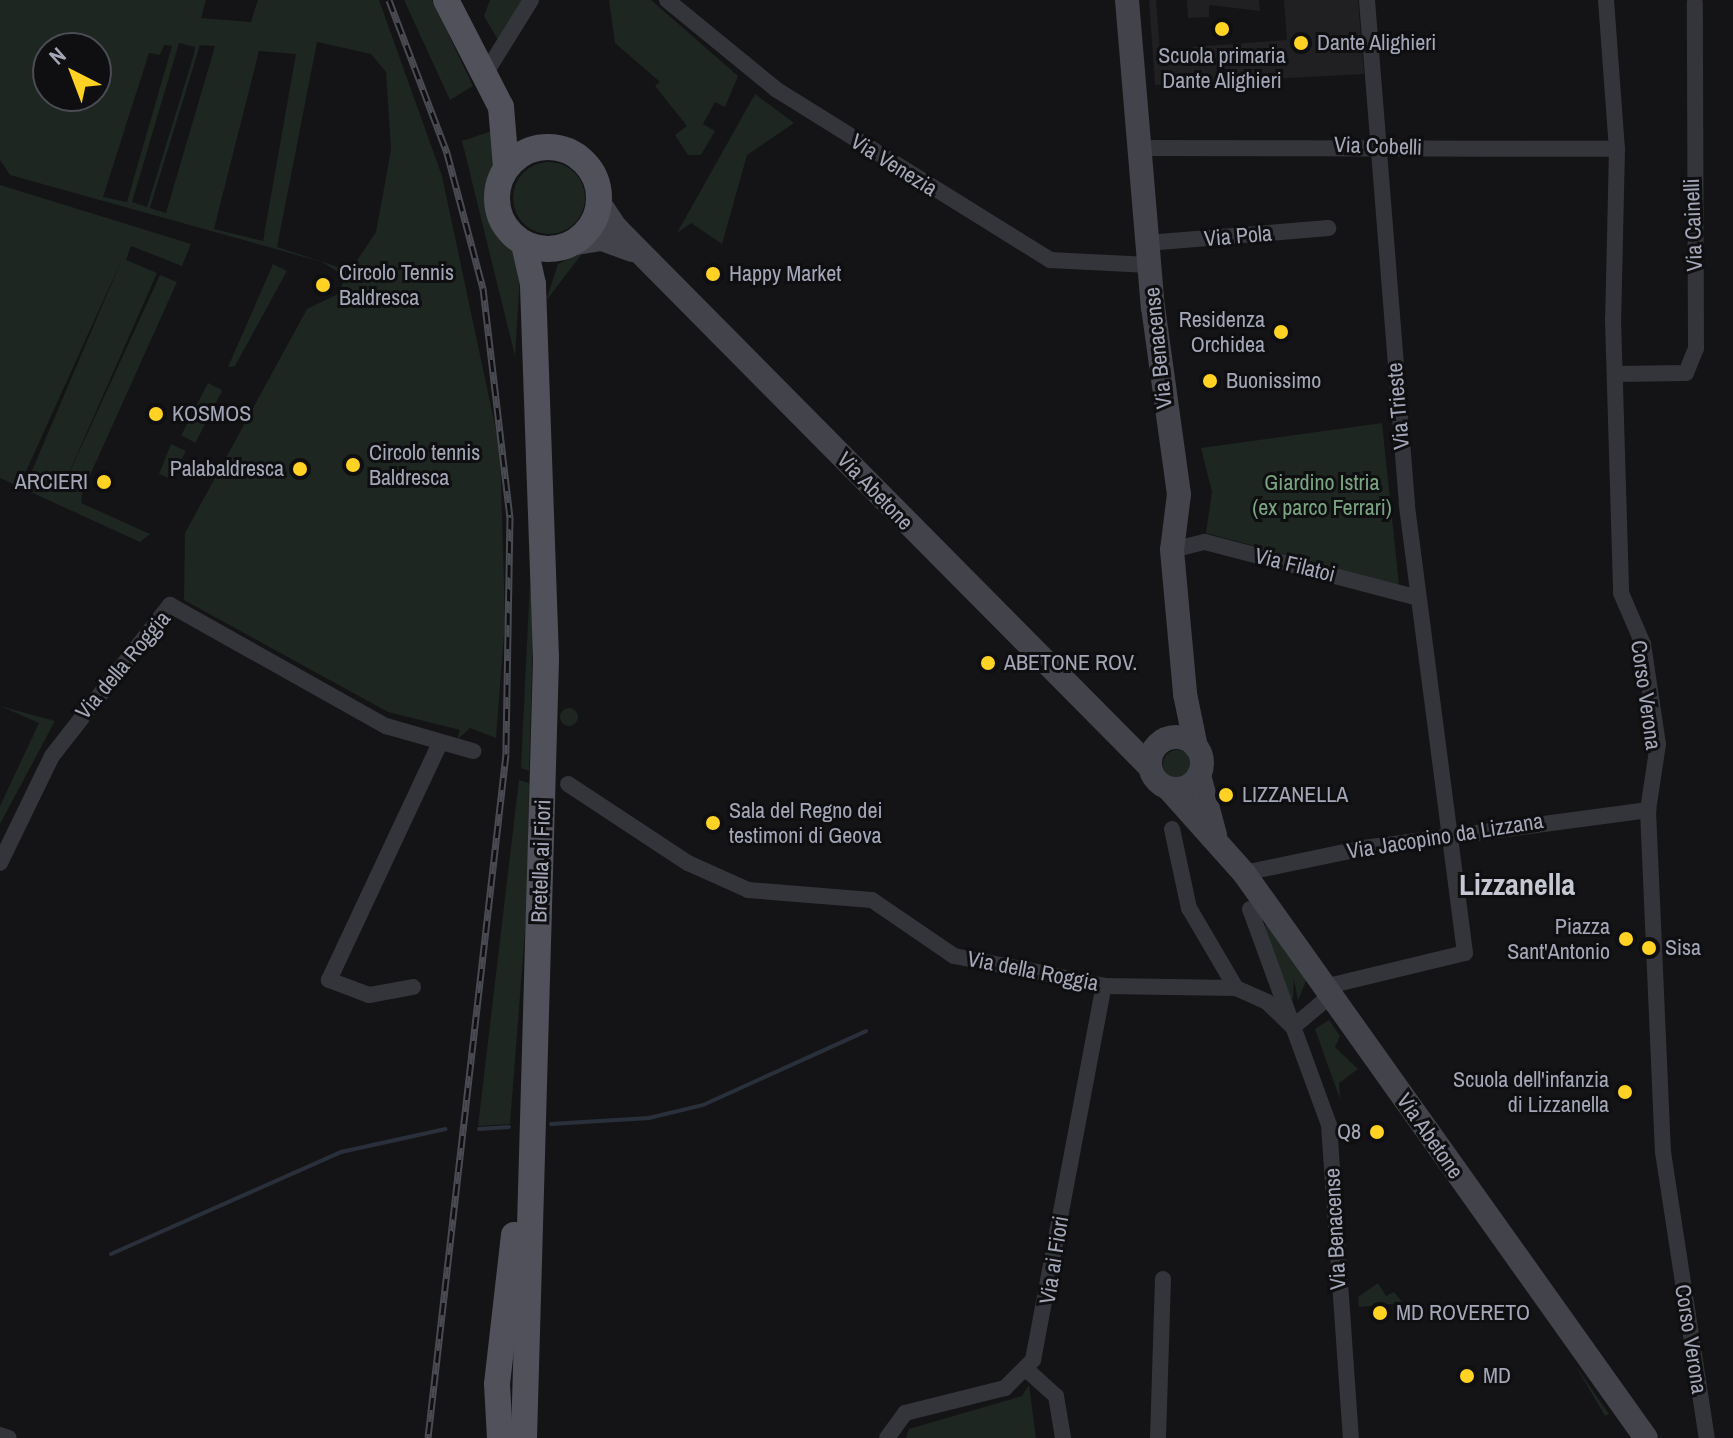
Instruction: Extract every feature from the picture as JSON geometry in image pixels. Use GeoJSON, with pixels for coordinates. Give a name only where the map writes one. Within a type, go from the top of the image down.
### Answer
{"type":"FeatureCollection","features":[{"type":"Feature","properties":{"kind":"main road"},"geometry":{"type":"LineString","coordinates":[[446,0],[501,107],[506,167],[498,209],[548,245],[602,239],[641,254]]}},
{"type":"Feature","properties":{"kind":"main road","name":"Via Benacense"},"geometry":{"type":"LineString","coordinates":[[1127,0],[1148,254],[1179,494],[1172,550],[1185,694],[1196,747]]}},
{"type":"Feature","properties":{"kind":"main road"},"geometry":{"type":"LineString","coordinates":[[501,107],[547,146],[581,158],[597,182],[599,203],[591,224],[548,245]]}},
{"type":"Feature","properties":{"kind":"main road"},"geometry":{"type":"LineString","coordinates":[[506,167],[547,146]]}},
{"type":"Feature","properties":{"kind":"main road","name":"Via Abetone"},"geometry":{"type":"LineString","coordinates":[[599,203],[641,254],[1150,767]]}},
{"type":"Feature","properties":{"kind":"main road","name":"Bretella ai Fiori"},"geometry":{"type":"LineString","coordinates":[[524,1438],[546,658],[533,284],[548,245]]}},
{"type":"Feature","properties":{"kind":"main road","name":"Via Benacense"},"geometry":{"type":"LineString","coordinates":[[1167,739],[1185,694]]}},
{"type":"Feature","properties":{"kind":"main road"},"geometry":{"type":"LineString","coordinates":[[1109,727],[1196,747],[1199,775],[1215,835]]}},
{"type":"Feature","properties":{"kind":"main road"},"geometry":{"type":"LineString","coordinates":[[1167,739],[1154,750],[1150,767],[1215,835]]}},
{"type":"Feature","properties":{"kind":"main road"},"geometry":{"type":"LineString","coordinates":[[1168,788],[1182,788],[1199,775]]}},
{"type":"Feature","properties":{"kind":"main road","name":"Via Abetone"},"geometry":{"type":"LineString","coordinates":[[1215,835],[1646,1438]]}},
{"type":"Feature","properties":{"kind":"main road"},"geometry":{"type":"LineString","coordinates":[[500,1438],[497,1384],[531,1117]]}},
{"type":"Feature","properties":{"kind":"street"},"geometry":{"type":"LineString","coordinates":[[485,74],[531,0]]}},
{"type":"Feature","properties":{"kind":"street","name":"Via Venezia"},"geometry":{"type":"LineString","coordinates":[[667,0],[777,90],[1050,260],[1148,254]]}},
{"type":"Feature","properties":{"kind":"street","name":"Via Trieste"},"geometry":{"type":"LineString","coordinates":[[1327,991],[1465,953],[1452,834],[1418,598],[1367,0]]}},
{"type":"Feature","properties":{"kind":"street","name":"Corso Verona"},"geometry":{"type":"LineString","coordinates":[[1606,0],[1617,149],[1615,374],[1621,593],[1643,644],[1658,744],[1648,810],[1663,1152],[1706,1436]]}},
{"type":"Feature","properties":{"kind":"street","name":"Via Cainelli"},"geometry":{"type":"LineString","coordinates":[[1615,374],[1686,373],[1696,348],[1695,3]]}},
{"type":"Feature","properties":{"kind":"street","name":"Via Cobelli"},"geometry":{"type":"LineString","coordinates":[[1140,148],[1379,145],[1617,149]]}},
{"type":"Feature","properties":{"kind":"street","name":"Via Pola"},"geometry":{"type":"LineString","coordinates":[[1148,254],[1328,228]]}},
{"type":"Feature","properties":{"kind":"street","name":"Via Filatoi"},"geometry":{"type":"LineString","coordinates":[[1172,550],[1205,542],[1418,598]]}},
{"type":"Feature","properties":{"kind":"street","name":"Via della Roggia"},"geometry":{"type":"LineString","coordinates":[[0,863],[52,756],[170,605],[340,703],[440,743],[473,751]]}},
{"type":"Feature","properties":{"kind":"street"},"geometry":{"type":"LineString","coordinates":[[413,987],[369,995],[329,980],[440,743]]}},
{"type":"Feature","properties":{"kind":"street","name":"Via della Roggia"},"geometry":{"type":"LineString","coordinates":[[568,784],[688,863],[748,890],[872,900],[954,956],[1104,986],[1236,988],[1267,1002],[1293,1027]]}},
{"type":"Feature","properties":{"kind":"street","name":"Via Jacopino da Lizzana"},"geometry":{"type":"LineString","coordinates":[[1244,873],[1452,834],[1648,810]]}},
{"type":"Feature","properties":{"kind":"street"},"geometry":{"type":"LineString","coordinates":[[1172,829],[1189,908],[1236,988]]}},
{"type":"Feature","properties":{"kind":"street","name":"Via Benacense"},"geometry":{"type":"LineString","coordinates":[[1250,909],[1329,1125],[1351,1438]]}},
{"type":"Feature","properties":{"kind":"street","name":"Via ai Fiori"},"geometry":{"type":"LineString","coordinates":[[1027,1370],[1042,1330],[1104,986]]}},
{"type":"Feature","properties":{"kind":"street"},"geometry":{"type":"LineString","coordinates":[[1293,1027],[1327,991]]}},
{"type":"Feature","properties":{"kind":"street"},"geometry":{"type":"LineString","coordinates":[[1158,1438],[1163,1279]]}},
{"type":"Feature","properties":{"kind":"street"},"geometry":{"type":"LineString","coordinates":[[887,1438],[905,1413],[1005,1388],[1027,1370],[1056,1396],[1063,1438]]}},
{"type":"Feature","properties":{"kind":"street"},"geometry":{"type":"LineString","coordinates":[[0,1435],[9,1438]]}},
{"type":"Feature","properties":{"kind":"shaded area","name":"Dante Alighieri"},"geometry":{"type":"Polygon","coordinates":[[[1149,0],[1156,0],[1161,65],[1194,62],[1193,47],[1287,40],[1284,0],[1358,0],[1364,74],[1155,85],[1149,0]]]}},
{"type":"Feature","properties":{"kind":"shaded area","name":"Dante Alighieri"},"geometry":{"type":"Polygon","coordinates":[[[1187,0],[1259,0],[1260,11],[1209,5],[1209,17],[1188,18],[1187,0]]]}},
{"type":"Feature","properties":{"kind":"green space","name":"Circolo tennis Baldresca"},"geometry":{"type":"Polygon","coordinates":[[[0,0],[206,0],[201,18],[251,22],[258,0],[379,0],[442,176],[500,449],[505,621],[496,738],[470,728],[457,740],[460,730],[388,712],[184,600],[185,533],[307,309],[338,294],[346,277],[322,262],[10,175],[0,160],[0,0]],[[317,42],[277,247],[350,271],[376,232],[391,150],[386,72],[371,54],[317,42]],[[179,43],[132,202],[147,207],[195,47],[179,43]],[[164,45],[160,55],[149,53],[103,197],[127,202],[172,46],[164,45]],[[200,45],[150,208],[166,213],[215,46],[200,45]],[[259,51],[214,229],[263,241],[296,54],[259,51]]]}},
{"type":"Feature","properties":{"kind":"green space"},"geometry":{"type":"Polygon","coordinates":[[[404,0],[432,0],[473,86],[450,100],[404,0]]]}},
{"type":"Feature","properties":{"kind":"green space"},"geometry":{"type":"Polygon","coordinates":[[[490,0],[523,0],[498,40],[484,16],[490,0]]]}},
{"type":"Feature","properties":{"kind":"green space"},"geometry":{"type":"Polygon","coordinates":[[[609,0],[651,0],[738,76],[725,107],[715,102],[703,124],[715,131],[701,155],[688,155],[675,135],[687,126],[655,86],[660,82],[615,43],[609,0]]]}},
{"type":"Feature","properties":{"kind":"green space"},"geometry":{"type":"Polygon","coordinates":[[[755,94],[794,123],[747,155],[722,244],[691,223],[677,233],[755,94]]]}},
{"type":"Feature","properties":{"kind":"green space"},"geometry":{"type":"Polygon","coordinates":[[[492,131],[498,162],[487,204],[514,241],[520,276],[515,356],[462,141],[492,131]]]}},
{"type":"Feature","properties":{"kind":"green space"},"geometry":{"type":"Polygon","coordinates":[[[549,162],[569,168],[579,178],[585,198],[579,218],[569,228],[549,234],[529,228],[519,218],[513,198],[519,178],[529,168],[549,162]]]}},
{"type":"Feature","properties":{"kind":"green space"},"geometry":{"type":"Polygon","coordinates":[[[0,185],[191,244],[182,266],[131,246],[126,260],[157,273],[60,493],[160,275],[177,282],[82,493],[81,503],[150,534],[140,542],[0,478],[0,185]],[[122,259],[23,478],[28,480],[122,259]]]}},
{"type":"Feature","properties":{"kind":"green space"},"geometry":{"type":"Polygon","coordinates":[[[584,251],[546,301],[558,264],[584,251]]]}},
{"type":"Feature","properties":{"kind":"green space"},"geometry":{"type":"Polygon","coordinates":[[[273,264],[287,271],[235,366],[228,367],[273,264]]]}},
{"type":"Feature","properties":{"kind":"green space","name":"Circolo Tennis Baldresca"},"geometry":{"type":"Polygon","coordinates":[[[319,275],[327,275],[333,285],[327,295],[319,295],[313,289],[313,281],[319,275]]]}},
{"type":"Feature","properties":{"kind":"green space"},"geometry":{"type":"Polygon","coordinates":[[[208,383],[222,390],[195,443],[181,436],[208,383]]]}},
{"type":"Feature","properties":{"kind":"green space","name":"Giardino Istria (ex parco Ferrari)"},"geometry":{"type":"Polygon","coordinates":[[[1382,423],[1399,585],[1206,533],[1212,492],[1201,448],[1382,423]]]}},
{"type":"Feature","properties":{"kind":"green space"},"geometry":{"type":"Polygon","coordinates":[[[171,444],[186,451],[171,479],[159,474],[171,444]]]}},
{"type":"Feature","properties":{"kind":"green space"},"geometry":{"type":"Polygon","coordinates":[[[530,581],[533,639],[529,771],[521,768],[530,581]]]}},
{"type":"Feature","properties":{"kind":"green space"},"geometry":{"type":"Polygon","coordinates":[[[0,706],[55,721],[0,824],[0,806],[39,723],[0,706]]]}},
{"type":"Feature","properties":{"kind":"green space"},"geometry":{"type":"Polygon","coordinates":[[[565,708],[573,708],[578,717],[576,724],[565,726],[560,721],[560,713],[565,708]]]}},
{"type":"Feature","properties":{"kind":"green space"},"geometry":{"type":"Polygon","coordinates":[[[1177,750],[1187,754],[1191,764],[1187,774],[1177,778],[1167,774],[1163,764],[1167,754],[1177,750]]]}},
{"type":"Feature","properties":{"kind":"green space"},"geometry":{"type":"Polygon","coordinates":[[[519,780],[529,783],[527,906],[510,1124],[478,1126],[519,780]]]}},
{"type":"Feature","properties":{"kind":"green space"},"geometry":{"type":"Polygon","coordinates":[[[1266,920],[1307,978],[1298,1001],[1294,979],[1293,999],[1284,994],[1264,937],[1266,920]]]}},
{"type":"Feature","properties":{"kind":"green space"},"geometry":{"type":"Polygon","coordinates":[[[1329,1020],[1340,1036],[1335,1047],[1358,1069],[1339,1083],[1340,1099],[1315,1029],[1329,1020]]]}},
{"type":"Feature","properties":{"kind":"green space"},"geometry":{"type":"Polygon","coordinates":[[[1378,1283],[1386,1296],[1394,1292],[1403,1303],[1359,1307],[1358,1297],[1378,1283]]]}},
{"type":"Feature","properties":{"kind":"green space"},"geometry":{"type":"Polygon","coordinates":[[[1575,1365],[1609,1414],[1605,1416],[1575,1365]]]}},
{"type":"Feature","properties":{"kind":"green space"},"geometry":{"type":"Polygon","coordinates":[[[1029,1385],[1036,1438],[906,1438],[909,1429],[1022,1396],[1029,1385]]]}},
{"type":"Feature","properties":{"kind":"waterway"},"geometry":{"type":"LineString","coordinates":[[551,1124],[649,1118],[703,1105],[866,1031]]}},
{"type":"Feature","properties":{"kind":"waterway"},"geometry":{"type":"LineString","coordinates":[[479,1129],[509,1127]]}},
{"type":"Feature","properties":{"kind":"waterway"},"geometry":{"type":"LineString","coordinates":[[111,1254],[341,1152],[446,1129]]}},
{"type":"Feature","properties":{"kind":"railway"},"geometry":{"type":"LineString","coordinates":[[389,0],[447,153],[483,288],[510,517],[506,754],[428,1438]]}},
{"type":"Feature","properties":{"kind":"place","name":"Scuola primaria Dante Alighieri"},"geometry":{"type":"Point","coordinates":[1222,29]}},
{"type":"Feature","properties":{"kind":"place","name":"Dante Alighieri"},"geometry":{"type":"Point","coordinates":[1301,43]}},
{"type":"Feature","properties":{"kind":"place","name":"Happy Market"},"geometry":{"type":"Point","coordinates":[713,274]}},
{"type":"Feature","properties":{"kind":"place","name":"Circolo Tennis Baldresca"},"geometry":{"type":"Point","coordinates":[323,285]}},
{"type":"Feature","properties":{"kind":"place","name":"Residenza Orchidea"},"geometry":{"type":"Point","coordinates":[1281,332]}},
{"type":"Feature","properties":{"kind":"place","name":"Buonissimo"},"geometry":{"type":"Point","coordinates":[1210,381]}},
{"type":"Feature","properties":{"kind":"place","name":"KOSMOS"},"geometry":{"type":"Point","coordinates":[156,414]}},
{"type":"Feature","properties":{"kind":"place","name":"Circolo tennis Baldresca"},"geometry":{"type":"Point","coordinates":[353,465]}},
{"type":"Feature","properties":{"kind":"place","name":"Palabaldresca"},"geometry":{"type":"Point","coordinates":[300,469]}},
{"type":"Feature","properties":{"kind":"place","name":"ARCIERI"},"geometry":{"type":"Point","coordinates":[104,482]}},
{"type":"Feature","properties":{"kind":"place","name":"ABETONE ROV."},"geometry":{"type":"Point","coordinates":[988,663]}},
{"type":"Feature","properties":{"kind":"place","name":"LIZZANELLA"},"geometry":{"type":"Point","coordinates":[1226,795]}},
{"type":"Feature","properties":{"kind":"place","name":"Sala del Regno dei testimoni di Geova"},"geometry":{"type":"Point","coordinates":[713,823]}},
{"type":"Feature","properties":{"kind":"place","name":"Piazza Sant'Antonio"},"geometry":{"type":"Point","coordinates":[1626,939]}},
{"type":"Feature","properties":{"kind":"place","name":"Sisa"},"geometry":{"type":"Point","coordinates":[1649,948]}},
{"type":"Feature","properties":{"kind":"place","name":"Scuola dell'infanzia di Lizzanella"},"geometry":{"type":"Point","coordinates":[1625,1092]}},
{"type":"Feature","properties":{"kind":"place","name":"Q8"},"geometry":{"type":"Point","coordinates":[1377,1132]}},
{"type":"Feature","properties":{"kind":"place","name":"MD ROVERETO"},"geometry":{"type":"Point","coordinates":[1380,1313]}},
{"type":"Feature","properties":{"kind":"place","name":"MD"},"geometry":{"type":"Point","coordinates":[1467,1376]}},
{"type":"Feature","properties":{"kind":"district","name":"Lizzanella"},"geometry":{"type":"Point","coordinates":[1517,884]}}]}
